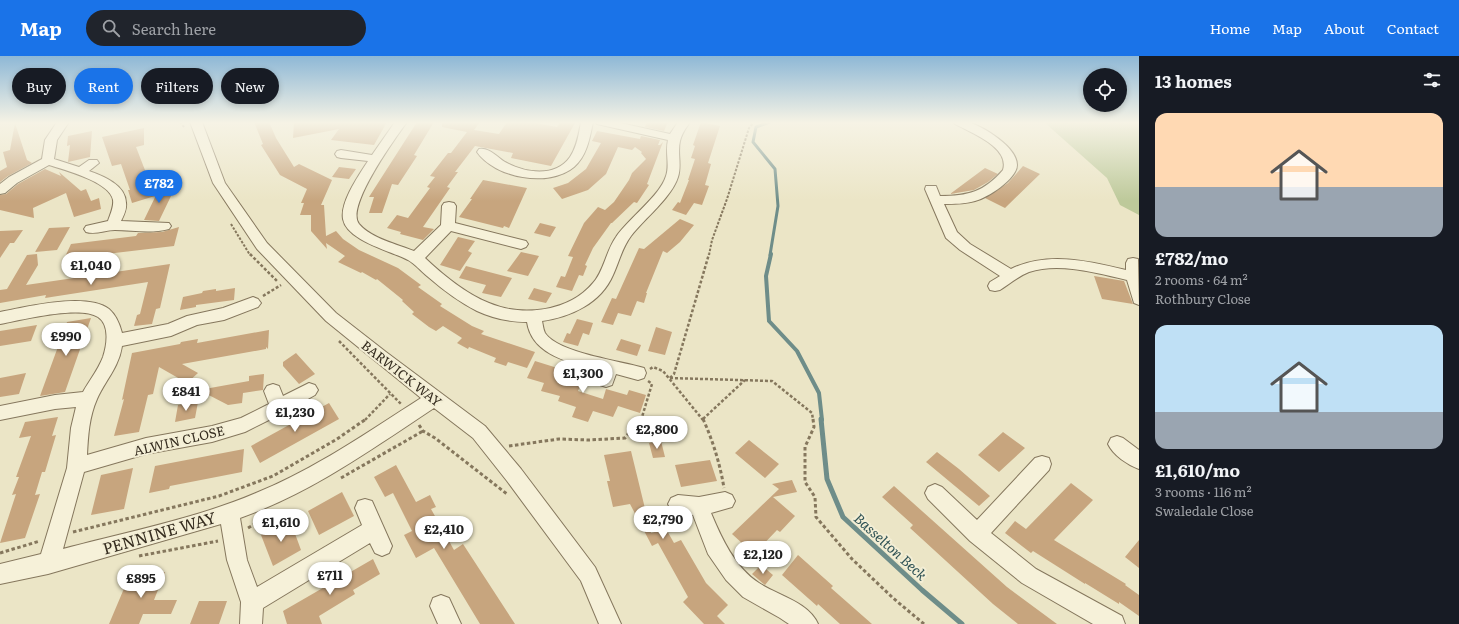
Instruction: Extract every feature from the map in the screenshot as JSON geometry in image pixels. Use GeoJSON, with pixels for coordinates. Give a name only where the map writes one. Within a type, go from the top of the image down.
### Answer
{"type":"FeatureCollection","features":[{"type":"Feature","properties":{"kind":"street"},"geometry":{"type":"LineString","coordinates":[[48,161],[49,149]]}},
{"type":"Feature","properties":{"kind":"street","name":"BARWICK WAY"},"geometry":{"type":"LineString","coordinates":[[203,149],[219,183],[262,246],[331,317],[380,357],[479,432],[588,574],[610,624]]}},
{"type":"Feature","properties":{"kind":"street"},"geometry":{"type":"LineString","coordinates":[[384,149],[352,202],[350,221],[358,230],[369,238],[416,258],[468,299],[487,309],[507,314],[534,317],[569,309],[597,290],[605,277],[620,241],[632,225],[653,204],[672,177],[673,149]]}},
{"type":"Feature","properties":{"kind":"street"},"geometry":{"type":"LineString","coordinates":[[483,152],[493,161],[518,173],[542,175],[560,171],[571,164],[580,149]]}},
{"type":"Feature","properties":{"kind":"street"},"geometry":{"type":"LineString","coordinates":[[1001,149],[1008,156],[1011,166],[1002,180],[974,197],[953,201],[933,194],[951,235],[965,247],[1010,276]]}},
{"type":"Feature","properties":{"kind":"street"},"geometry":{"type":"LineString","coordinates":[[341,154],[377,159]]}},
{"type":"Feature","properties":{"kind":"street"},"geometry":{"type":"LineString","coordinates":[[0,190],[13,180],[48,161],[100,180],[115,189],[120,200],[118,213],[113,225]]}},
{"type":"Feature","properties":{"kind":"street"},"geometry":{"type":"LineString","coordinates":[[480,168],[493,161]]}},
{"type":"Feature","properties":{"kind":"street"},"geometry":{"type":"LineString","coordinates":[[79,172],[93,163]]}},
{"type":"Feature","properties":{"kind":"street"},"geometry":{"type":"LineString","coordinates":[[416,258],[448,226],[449,206]]}},
{"type":"Feature","properties":{"kind":"street"},"geometry":{"type":"LineString","coordinates":[[91,229],[113,225],[164,226]]}},
{"type":"Feature","properties":{"kind":"street"},"geometry":{"type":"LineString","coordinates":[[448,226],[521,244]]}},
{"type":"Feature","properties":{"kind":"street"},"geometry":{"type":"LineString","coordinates":[[995,286],[1010,276],[1030,267],[1065,265],[1133,270],[1139,299]]}},
{"type":"Feature","properties":{"kind":"street"},"geometry":{"type":"LineString","coordinates":[[114,341],[171,330],[193,320],[210,316],[223,321],[253,303]]}},
{"type":"Feature","properties":{"kind":"street"},"geometry":{"type":"LineString","coordinates":[[0,318],[68,307],[89,308],[102,312],[114,330],[114,341],[111,357],[106,372],[88,399],[80,424],[76,466],[48,564]]}},
{"type":"Feature","properties":{"kind":"street"},"geometry":{"type":"LineString","coordinates":[[534,317],[535,329],[542,340],[552,348],[608,373],[638,373]]}},
{"type":"Feature","properties":{"kind":"street","name":"ALWIN CLOSE"},"geometry":{"type":"LineString","coordinates":[[76,466],[146,446],[212,434],[245,424],[276,399],[309,390]]}},
{"type":"Feature","properties":{"kind":"street","name":"PENNINE WAY"},"geometry":{"type":"LineString","coordinates":[[0,574],[48,564],[229,512],[260,500],[318,473],[435,398]]}},
{"type":"Feature","properties":{"kind":"street"},"geometry":{"type":"LineString","coordinates":[[0,413],[55,402],[88,399]]}},
{"type":"Feature","properties":{"kind":"street"},"geometry":{"type":"LineString","coordinates":[[1117,444],[1139,461]]}},
{"type":"Feature","properties":{"kind":"street"},"geometry":{"type":"LineString","coordinates":[[977,534],[1042,464]]}},
{"type":"Feature","properties":{"kind":"street"},"geometry":{"type":"LineString","coordinates":[[935,493],[977,534],[1029,576],[1114,624]]}},
{"type":"Feature","properties":{"kind":"street"},"geometry":{"type":"LineString","coordinates":[[678,504],[699,506],[725,501]]}},
{"type":"Feature","properties":{"kind":"street"},"geometry":{"type":"LineString","coordinates":[[699,506],[715,547],[732,573],[750,590],[788,610],[807,624]]}},
{"type":"Feature","properties":{"kind":"street"},"geometry":{"type":"LineString","coordinates":[[252,602],[378,538],[365,508]]}},
{"type":"Feature","properties":{"kind":"street"},"geometry":{"type":"LineString","coordinates":[[229,512],[238,560],[252,602],[251,624]]}},
{"type":"Feature","properties":{"kind":"path"},"geometry":{"type":"LineString","coordinates":[[670,378],[674,374],[708,261],[712,240],[728,199],[743,149]]}},
{"type":"Feature","properties":{"kind":"path"},"geometry":{"type":"LineString","coordinates":[[230,223],[250,256],[286,290]]}},
{"type":"Feature","properties":{"kind":"path"},"geometry":{"type":"LineString","coordinates":[[253,303],[281,285]]}},
{"type":"Feature","properties":{"kind":"path"},"geometry":{"type":"LineString","coordinates":[[336,338],[390,394],[411,413],[423,432],[435,438],[511,497]]}},
{"type":"Feature","properties":{"kind":"path"},"geometry":{"type":"LineString","coordinates":[[638,373],[653,367],[663,371],[703,419],[710,434],[721,470],[725,501]]}},
{"type":"Feature","properties":{"kind":"path"},"geometry":{"type":"LineString","coordinates":[[492,448],[559,439],[589,440],[625,438],[642,416],[652,384],[638,373]]}},
{"type":"Feature","properties":{"kind":"path"},"geometry":{"type":"LineString","coordinates":[[670,378],[772,381],[812,413],[814,427],[805,447],[805,482],[815,497],[816,516],[852,559],[893,598],[924,624]]}},
{"type":"Feature","properties":{"kind":"path"},"geometry":{"type":"LineString","coordinates":[[703,419],[745,380]]}},
{"type":"Feature","properties":{"kind":"path"},"geometry":{"type":"LineString","coordinates":[[0,553],[57,536],[219,496],[273,476],[337,439],[370,417],[390,394]]}},
{"type":"Feature","properties":{"kind":"green space"},"geometry":{"type":"Polygon","coordinates":[[[1074,149],[1139,149],[1139,215],[1120,205],[1107,178],[1074,149]]]}},
{"type":"Feature","properties":{"kind":"building"},"geometry":{"type":"Polygon","coordinates":[[[10,149],[23,149],[27,160],[32,163],[0,182],[0,171],[7,167],[3,152],[10,150],[10,149]]]}},
{"type":"Feature","properties":{"kind":"building"},"geometry":{"type":"Polygon","coordinates":[[[70,149],[91,149],[90,157],[68,162],[70,149]]]}},
{"type":"Feature","properties":{"kind":"building"},"geometry":{"type":"Polygon","coordinates":[[[106,149],[137,149],[155,196],[132,203],[128,190],[130,190],[121,164],[112,166],[106,149]]]}},
{"type":"Feature","properties":{"kind":"building"},"geometry":{"type":"Polygon","coordinates":[[[263,149],[283,149],[294,167],[299,164],[332,180],[321,205],[324,205],[326,236],[336,231],[343,239],[359,250],[398,268],[421,285],[418,287],[442,304],[440,306],[472,326],[484,331],[481,334],[535,352],[527,368],[508,362],[506,366],[494,362],[496,358],[469,347],[468,349],[457,343],[462,338],[443,326],[436,331],[429,327],[412,314],[414,312],[402,301],[403,300],[377,279],[376,280],[362,272],[361,273],[338,262],[345,256],[326,243],[327,249],[311,231],[311,215],[300,215],[304,203],[301,203],[307,189],[280,175],[263,149]]]}},
{"type":"Feature","properties":{"kind":"building"},"geometry":{"type":"Polygon","coordinates":[[[400,149],[418,149],[414,155],[417,156],[398,185],[392,184],[382,213],[369,213],[374,197],[369,197],[400,149]]]}},
{"type":"Feature","properties":{"kind":"building"},"geometry":{"type":"Polygon","coordinates":[[[454,149],[473,149],[455,172],[458,172],[447,187],[450,188],[423,227],[434,229],[423,240],[400,234],[401,232],[387,228],[397,215],[408,218],[430,188],[427,187],[435,177],[430,176],[448,153],[451,153],[454,149]]]}},
{"type":"Feature","properties":{"kind":"building"},"geometry":{"type":"Polygon","coordinates":[[[489,149],[561,149],[551,166],[511,158],[513,153],[489,149]]]}},
{"type":"Feature","properties":{"kind":"building"},"geometry":{"type":"Polygon","coordinates":[[[598,149],[617,149],[606,174],[588,190],[562,199],[553,188],[568,183],[586,169],[598,149]]]}},
{"type":"Feature","properties":{"kind":"building"},"geometry":{"type":"Polygon","coordinates":[[[637,149],[661,149],[647,184],[649,185],[637,203],[634,202],[611,223],[593,248],[585,265],[587,266],[583,276],[579,275],[572,291],[556,287],[561,276],[565,277],[573,257],[568,256],[584,223],[598,207],[605,210],[614,202],[632,173],[646,159],[641,153],[642,152],[637,149]]]}},
{"type":"Feature","properties":{"kind":"building"},"geometry":{"type":"Polygon","coordinates":[[[694,149],[713,149],[708,163],[711,164],[705,185],[709,186],[702,205],[694,203],[686,215],[672,210],[678,202],[680,203],[689,180],[695,159],[691,158],[694,149]]]}},
{"type":"Feature","properties":{"kind":"building"},"geometry":{"type":"Polygon","coordinates":[[[1023,166],[1040,174],[1005,208],[985,198],[1008,183],[1023,166]]]}},
{"type":"Feature","properties":{"kind":"building"},"geometry":{"type":"Polygon","coordinates":[[[339,167],[356,169],[349,179],[332,177],[339,167]]]}},
{"type":"Feature","properties":{"kind":"building"},"geometry":{"type":"Polygon","coordinates":[[[985,168],[998,174],[974,190],[950,194],[985,168]]]}},
{"type":"Feature","properties":{"kind":"building"},"geometry":{"type":"Polygon","coordinates":[[[45,169],[61,176],[59,172],[81,191],[86,189],[91,201],[99,198],[101,209],[74,217],[66,193],[33,208],[34,218],[0,210],[0,195],[6,194],[18,184],[45,169]]]}},
{"type":"Feature","properties":{"kind":"building"},"geometry":{"type":"Polygon","coordinates":[[[483,180],[527,188],[509,228],[504,226],[503,228],[459,217],[483,180]]]}},
{"type":"Feature","properties":{"kind":"building"},"geometry":{"type":"Polygon","coordinates":[[[167,184],[171,196],[159,221],[144,220],[160,187],[167,184]]]}},
{"type":"Feature","properties":{"kind":"building"},"geometry":{"type":"Polygon","coordinates":[[[680,219],[694,225],[680,242],[667,253],[663,251],[646,293],[644,303],[637,301],[631,316],[618,313],[613,325],[601,322],[612,298],[616,299],[639,248],[644,249],[680,219]]]}},
{"type":"Feature","properties":{"kind":"building"},"geometry":{"type":"Polygon","coordinates":[[[540,223],[556,227],[550,237],[534,233],[540,223]]]}},
{"type":"Feature","properties":{"kind":"building"},"geometry":{"type":"Polygon","coordinates":[[[70,227],[57,250],[35,252],[49,228],[70,227]]]}},
{"type":"Feature","properties":{"kind":"building"},"geometry":{"type":"Polygon","coordinates":[[[179,227],[174,246],[64,259],[71,244],[136,236],[138,233],[162,232],[179,227]]]}},
{"type":"Feature","properties":{"kind":"building"},"geometry":{"type":"Polygon","coordinates":[[[23,230],[14,243],[10,243],[0,258],[0,231],[23,230]]]}},
{"type":"Feature","properties":{"kind":"building"},"geometry":{"type":"Polygon","coordinates":[[[458,237],[475,241],[468,251],[472,253],[460,271],[440,265],[458,237]]]}},
{"type":"Feature","properties":{"kind":"building"},"geometry":{"type":"Polygon","coordinates":[[[521,252],[539,256],[528,276],[507,271],[521,252]]]}},
{"type":"Feature","properties":{"kind":"building"},"geometry":{"type":"Polygon","coordinates":[[[37,254],[38,265],[26,285],[170,264],[160,308],[156,309],[152,324],[134,326],[137,315],[140,314],[148,282],[45,298],[46,295],[0,303],[0,290],[7,289],[27,255],[37,254]]]}},
{"type":"Feature","properties":{"kind":"building"},"geometry":{"type":"Polygon","coordinates":[[[466,266],[512,278],[501,297],[482,293],[486,285],[459,278],[466,266]]]}},
{"type":"Feature","properties":{"kind":"building"},"geometry":{"type":"Polygon","coordinates":[[[1094,276],[1124,281],[1133,304],[1102,299],[1094,276]]]}},
{"type":"Feature","properties":{"kind":"building"},"geometry":{"type":"Polygon","coordinates":[[[235,288],[234,300],[196,305],[196,307],[180,310],[183,297],[202,293],[203,291],[216,289],[216,291],[235,288]]]}},
{"type":"Feature","properties":{"kind":"building"},"geometry":{"type":"Polygon","coordinates":[[[534,288],[552,293],[546,303],[528,299],[534,288]]]}},
{"type":"Feature","properties":{"kind":"building"},"geometry":{"type":"Polygon","coordinates":[[[91,318],[65,392],[40,396],[67,322],[91,318]]]}},
{"type":"Feature","properties":{"kind":"building"},"geometry":{"type":"Polygon","coordinates":[[[577,319],[593,323],[589,335],[583,333],[578,346],[563,342],[567,333],[570,334],[577,319]]]}},
{"type":"Feature","properties":{"kind":"building"},"geometry":{"type":"Polygon","coordinates":[[[37,325],[31,341],[0,346],[0,331],[37,325]]]}},
{"type":"Feature","properties":{"kind":"building"},"geometry":{"type":"Polygon","coordinates":[[[656,327],[672,332],[665,355],[648,351],[656,327]]]}},
{"type":"Feature","properties":{"kind":"building"},"geometry":{"type":"Polygon","coordinates":[[[269,330],[268,349],[266,347],[266,349],[182,364],[198,373],[187,383],[159,367],[153,394],[148,395],[139,432],[114,436],[124,399],[122,400],[132,353],[198,339],[197,343],[269,330]]]}},
{"type":"Feature","properties":{"kind":"building"},"geometry":{"type":"Polygon","coordinates":[[[621,339],[641,345],[637,356],[616,350],[621,339]]]}},
{"type":"Feature","properties":{"kind":"building"},"geometry":{"type":"Polygon","coordinates":[[[296,353],[315,374],[299,384],[283,366],[283,362],[296,353]]]}},
{"type":"Feature","properties":{"kind":"building"},"geometry":{"type":"Polygon","coordinates":[[[535,361],[567,371],[565,376],[582,381],[578,391],[603,399],[606,389],[627,395],[629,390],[646,395],[640,413],[618,406],[613,417],[593,411],[588,422],[572,417],[576,407],[558,401],[560,396],[541,391],[544,383],[527,378],[535,361]]]}},
{"type":"Feature","properties":{"kind":"building"},"geometry":{"type":"Polygon","coordinates":[[[26,373],[19,394],[0,397],[0,378],[26,373]]]}},
{"type":"Feature","properties":{"kind":"building"},"geometry":{"type":"Polygon","coordinates":[[[264,374],[263,390],[243,393],[242,403],[228,405],[199,390],[249,381],[249,376],[264,374]]]}},
{"type":"Feature","properties":{"kind":"building"},"geometry":{"type":"Polygon","coordinates":[[[198,402],[195,418],[175,422],[178,405],[198,402]]]}},
{"type":"Feature","properties":{"kind":"building"},"geometry":{"type":"Polygon","coordinates":[[[329,403],[339,419],[260,463],[251,446],[329,403]]]}},
{"type":"Feature","properties":{"kind":"building"},"geometry":{"type":"Polygon","coordinates":[[[58,417],[52,436],[56,435],[45,472],[42,472],[35,495],[40,494],[25,538],[0,543],[16,494],[12,495],[19,477],[16,477],[31,436],[19,438],[25,422],[58,417]]]}},
{"type":"Feature","properties":{"kind":"building"},"geometry":{"type":"Polygon","coordinates":[[[1003,432],[1025,448],[999,472],[978,455],[1003,432]]]}},
{"type":"Feature","properties":{"kind":"building"},"geometry":{"type":"Polygon","coordinates":[[[749,440],[779,464],[765,478],[735,453],[749,440]]]}},
{"type":"Feature","properties":{"kind":"building"},"geometry":{"type":"Polygon","coordinates":[[[661,441],[665,457],[653,458],[649,443],[661,441]]]}},
{"type":"Feature","properties":{"kind":"building"},"geometry":{"type":"Polygon","coordinates":[[[244,449],[242,472],[170,486],[169,489],[149,493],[155,466],[244,449]]]}},
{"type":"Feature","properties":{"kind":"building"},"geometry":{"type":"Polygon","coordinates":[[[631,451],[651,533],[666,529],[674,543],[681,540],[706,583],[728,605],[717,616],[725,624],[704,624],[683,602],[688,597],[658,543],[652,546],[630,504],[613,507],[607,481],[610,481],[604,455],[631,451]]]}},
{"type":"Feature","properties":{"kind":"building"},"geometry":{"type":"Polygon","coordinates":[[[937,452],[990,496],[979,506],[926,462],[937,452]]]}},
{"type":"Feature","properties":{"kind":"building"},"geometry":{"type":"Polygon","coordinates":[[[710,460],[717,481],[681,487],[675,465],[710,460]]]}},
{"type":"Feature","properties":{"kind":"building"},"geometry":{"type":"Polygon","coordinates":[[[396,465],[416,502],[430,495],[436,507],[431,509],[454,550],[463,544],[515,624],[480,624],[434,548],[416,558],[404,535],[412,531],[393,493],[385,497],[374,477],[396,465]]]}},
{"type":"Feature","properties":{"kind":"building"},"geometry":{"type":"Polygon","coordinates":[[[133,468],[124,509],[91,515],[101,475],[133,468]]]}},
{"type":"Feature","properties":{"kind":"building"},"geometry":{"type":"Polygon","coordinates":[[[792,480],[797,492],[773,497],[795,516],[780,532],[777,530],[754,554],[732,534],[779,489],[772,484],[792,480]]]}},
{"type":"Feature","properties":{"kind":"building"},"geometry":{"type":"Polygon","coordinates":[[[1071,483],[1093,500],[1054,540],[1126,584],[1125,585],[1139,595],[1139,616],[1119,602],[1119,604],[1033,551],[1031,553],[1005,533],[1015,521],[1026,529],[1071,483]]]}},
{"type":"Feature","properties":{"kind":"building"},"geometry":{"type":"Polygon","coordinates":[[[894,486],[1007,587],[1057,624],[1018,624],[993,604],[910,528],[913,525],[882,497],[894,486]]]}},
{"type":"Feature","properties":{"kind":"building"},"geometry":{"type":"Polygon","coordinates":[[[342,492],[354,516],[319,535],[308,511],[342,492]]]}},
{"type":"Feature","properties":{"kind":"building"},"geometry":{"type":"Polygon","coordinates":[[[290,520],[301,550],[273,566],[261,535],[290,520]]]}},
{"type":"Feature","properties":{"kind":"building"},"geometry":{"type":"Polygon","coordinates":[[[1139,540],[1139,568],[1125,557],[1139,540]]]}},
{"type":"Feature","properties":{"kind":"building"},"geometry":{"type":"Polygon","coordinates":[[[798,555],[833,586],[831,588],[872,624],[840,624],[782,575],[798,555]]]}},
{"type":"Feature","properties":{"kind":"building"},"geometry":{"type":"Polygon","coordinates":[[[373,559],[380,574],[353,590],[355,594],[319,616],[322,624],[287,624],[283,611],[373,559]]]}},
{"type":"Feature","properties":{"kind":"building"},"geometry":{"type":"Polygon","coordinates":[[[761,565],[773,575],[765,585],[752,574],[761,565]]]}},
{"type":"Feature","properties":{"kind":"building"},"geometry":{"type":"Polygon","coordinates":[[[131,572],[165,572],[154,600],[177,600],[171,614],[143,614],[139,624],[109,624],[131,572]]]}},
{"type":"Feature","properties":{"kind":"building"},"geometry":{"type":"Polygon","coordinates":[[[199,601],[227,601],[219,624],[190,624],[199,601]]]}},
{"type":"Feature","properties":{"kind":"waterway","name":"Basselton Beck"},"geometry":{"type":"LineString","coordinates":[[758,149],[775,169],[778,206],[770,255]]}},
{"type":"Feature","properties":{"kind":"waterway","name":"Basselton Beck"},"geometry":{"type":"LineString","coordinates":[[771,254],[766,276],[769,321],[797,351],[819,393],[822,420]]}},
{"type":"Feature","properties":{"kind":"waterway","name":"Basselton Beck"},"geometry":{"type":"LineString","coordinates":[[821,419],[827,479],[843,517],[922,590],[962,624]]}}]}
